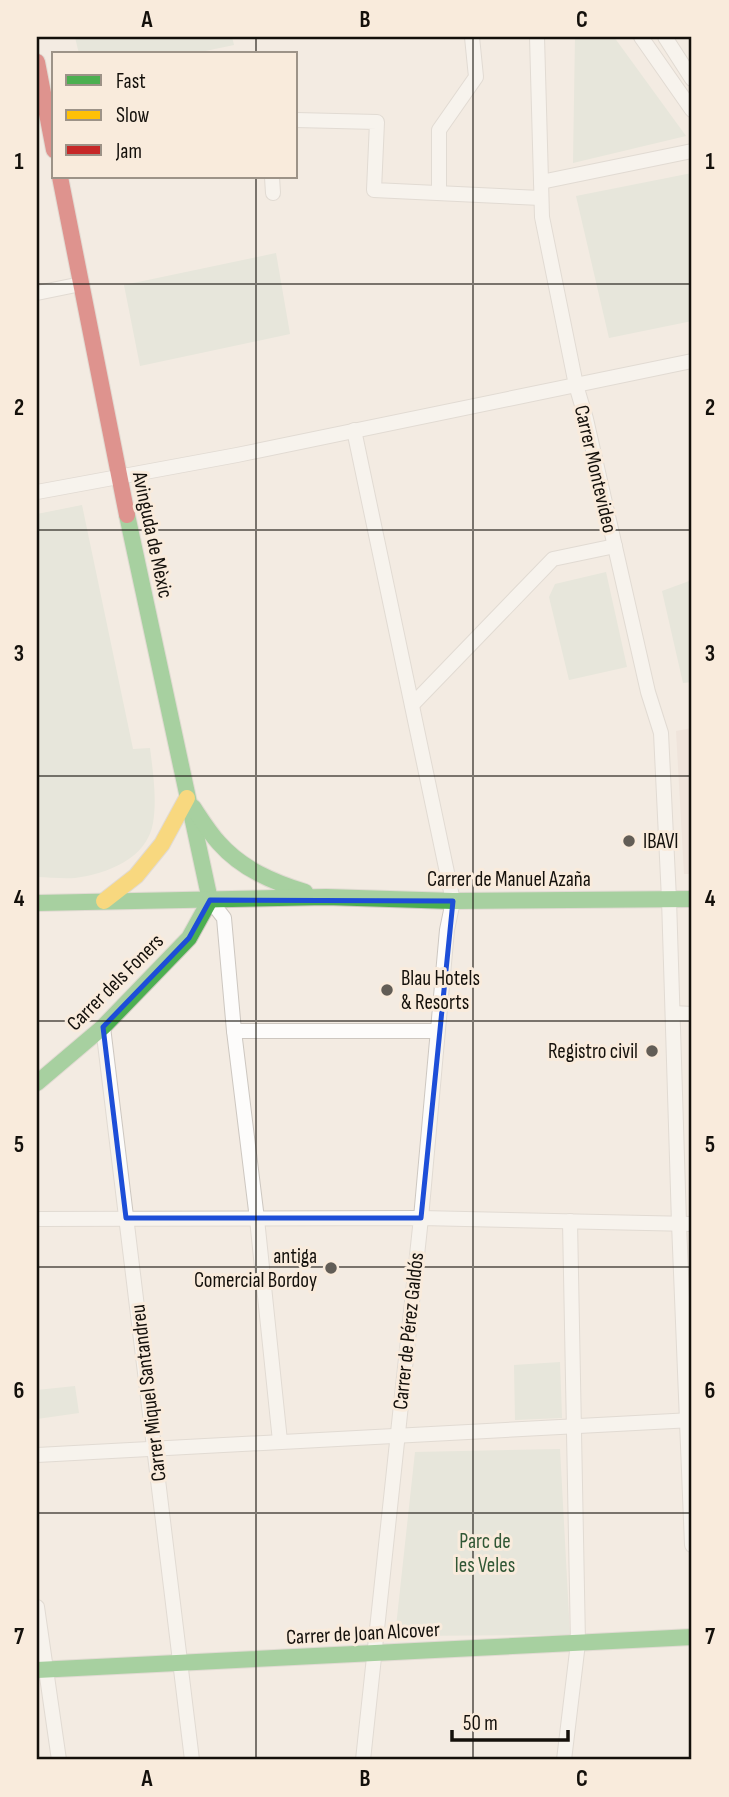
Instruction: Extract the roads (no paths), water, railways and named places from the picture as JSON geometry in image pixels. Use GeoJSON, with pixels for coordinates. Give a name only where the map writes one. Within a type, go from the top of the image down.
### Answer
{"type":"FeatureCollection","features":[{"type":"Feature","properties":{"kind":"street"},"geometry":{"type":"LineString","coordinates":[[439,193],[439,130],[475,77],[472,37]]}},
{"type":"Feature","properties":{"kind":"street","name":"Carrer Montevideo"},"geometry":{"type":"LineString","coordinates":[[537,37],[542,217],[576,385],[648,692],[661,733],[685,1223],[692,1545]]}},
{"type":"Feature","properties":{"kind":"street"},"geometry":{"type":"LineString","coordinates":[[641,37],[692,110]]}},
{"type":"Feature","properties":{"kind":"street"},"geometry":{"type":"LineString","coordinates":[[665,37],[692,79]]}},
{"type":"Feature","properties":{"kind":"street"},"geometry":{"type":"LineString","coordinates":[[37,62],[52,140]]}},
{"type":"Feature","properties":{"kind":"street"},"geometry":{"type":"LineString","coordinates":[[298,120],[377,122],[374,190],[541,198]]}},
{"type":"Feature","properties":{"kind":"street"},"geometry":{"type":"LineString","coordinates":[[541,182],[692,151]]}},
{"type":"Feature","properties":{"kind":"street","name":"Avinguda de Mèxic"},"geometry":{"type":"LineString","coordinates":[[60,178],[119,477],[210,900]]}},
{"type":"Feature","properties":{"kind":"street"},"geometry":{"type":"LineString","coordinates":[[272,178],[273,193]]}},
{"type":"Feature","properties":{"kind":"street"},"geometry":{"type":"LineString","coordinates":[[37,293],[81,284]]}},
{"type":"Feature","properties":{"kind":"street"},"geometry":{"type":"LineString","coordinates":[[37,492],[237,455],[692,361]]}},
{"type":"Feature","properties":{"kind":"street"},"geometry":{"type":"LineString","coordinates":[[354,430],[453,901]]}},
{"type":"Feature","properties":{"kind":"street"},"geometry":{"type":"LineString","coordinates":[[412,705],[552,559],[615,546]]}},
{"type":"Feature","properties":{"kind":"street"},"geometry":{"type":"LineString","coordinates":[[104,901],[136,876],[162,844],[187,798]]}},
{"type":"Feature","properties":{"kind":"street","name":"Carrer de Manuel Azaña"},"geometry":{"type":"LineString","coordinates":[[187,798],[221,846],[250,870],[277,884],[326,898]]}},
{"type":"Feature","properties":{"kind":"street","name":"Carrer de Manuel Azaña"},"geometry":{"type":"LineString","coordinates":[[37,903],[326,898],[453,901],[692,899]]}},
{"type":"Feature","properties":{"kind":"street"},"geometry":{"type":"LineString","coordinates":[[210,900],[224,918],[280,1441]]}},
{"type":"Feature","properties":{"kind":"street","name":"Carrer dels Foners"},"geometry":{"type":"LineString","coordinates":[[37,1083],[103,1027],[189,937],[210,900]]}},
{"type":"Feature","properties":{"kind":"street","name":"Carrer de Pérez Galdós"},"geometry":{"type":"LineString","coordinates":[[363,1760],[421,1218],[447,930],[453,901]]}},
{"type":"Feature","properties":{"kind":"street"},"geometry":{"type":"LineString","coordinates":[[673,1013],[692,1014]]}},
{"type":"Feature","properties":{"kind":"street","name":"Carrer Miquel Santandreu"},"geometry":{"type":"LineString","coordinates":[[103,1027],[192,1760]]}},
{"type":"Feature","properties":{"kind":"street"},"geometry":{"type":"LineString","coordinates":[[234,1031],[437,1031]]}},
{"type":"Feature","properties":{"kind":"street"},"geometry":{"type":"LineString","coordinates":[[37,1219],[421,1218],[685,1223]]}},
{"type":"Feature","properties":{"kind":"street"},"geometry":{"type":"LineString","coordinates":[[564,1760],[578,1643],[570,1222]]}},
{"type":"Feature","properties":{"kind":"street"},"geometry":{"type":"LineString","coordinates":[[37,1455],[690,1420]]}},
{"type":"Feature","properties":{"kind":"street"},"geometry":{"type":"LineString","coordinates":[[37,1607],[41,1670],[59,1760]]}},
{"type":"Feature","properties":{"kind":"street","name":"Carrer de Joan Alcover"},"geometry":{"type":"LineString","coordinates":[[41,1670],[692,1637]]}},
{"type":"Feature","properties":{"kind":"place","name":"IBAVI"},"geometry":{"type":"Point","coordinates":[629,841]}},
{"type":"Feature","properties":{"kind":"place","name":"Blau Hotels & Resorts"},"geometry":{"type":"Point","coordinates":[387,990]}},
{"type":"Feature","properties":{"kind":"place","name":"Registro civil"},"geometry":{"type":"Point","coordinates":[652,1051]}},
{"type":"Feature","properties":{"kind":"place","name":"antiga Comercial Bordoy"},"geometry":{"type":"Point","coordinates":[331,1268]}},
{"type":"Feature","properties":{"kind":"park label","name":"Parc de les Veles"},"geometry":{"type":"Point","coordinates":[485,1553]}}]}
